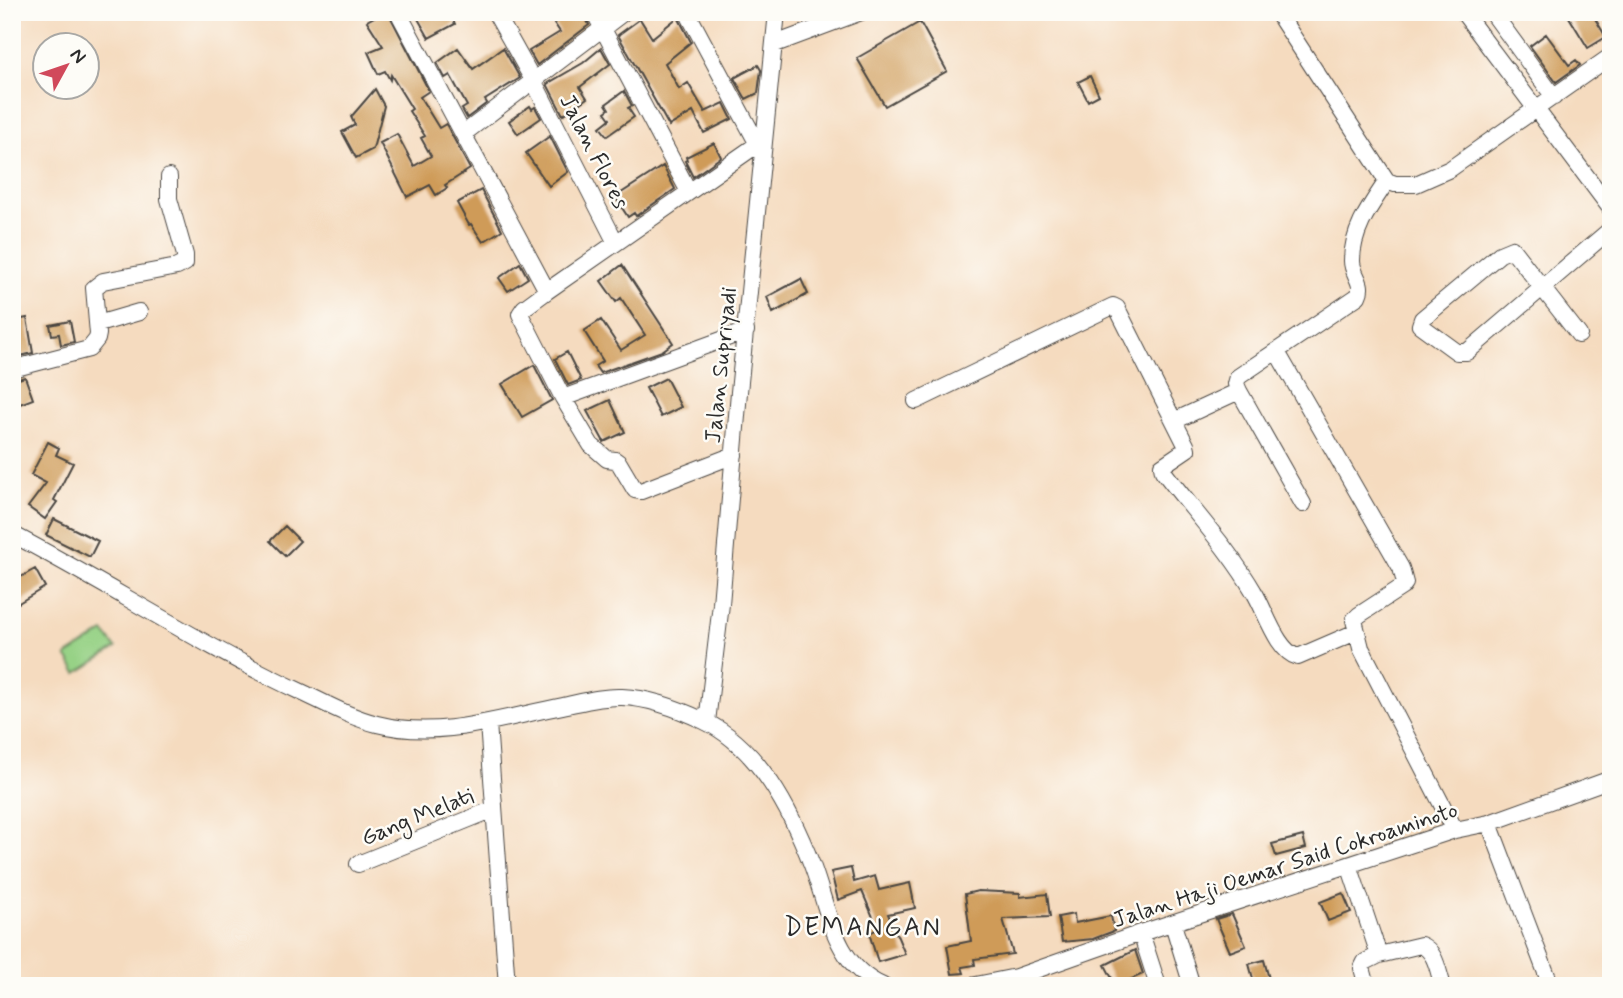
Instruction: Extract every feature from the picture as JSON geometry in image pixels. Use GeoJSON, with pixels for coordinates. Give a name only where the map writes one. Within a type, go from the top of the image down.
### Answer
{"type":"FeatureCollection","features":[{"type":"Feature","properties":{"kind":"street"},"geometry":{"type":"LineString","coordinates":[[398,12],[547,291]]}},
{"type":"Feature","properties":{"kind":"street","name":"Jalan Flores"},"geometry":{"type":"LineString","coordinates":[[495,12],[533,80],[616,243]]}},
{"type":"Feature","properties":{"kind":"street"},"geometry":{"type":"LineString","coordinates":[[594,12],[689,192]]}},
{"type":"Feature","properties":{"kind":"street"},"geometry":{"type":"LineString","coordinates":[[463,134],[624,12]]}},
{"type":"Feature","properties":{"kind":"street"},"geometry":{"type":"LineString","coordinates":[[687,12],[760,148],[689,192],[547,291],[520,314],[562,398],[591,444],[607,459],[617,461],[638,491],[734,455]]}},
{"type":"Feature","properties":{"kind":"street","name":"Jalan Supriyadi"},"geometry":{"type":"LineString","coordinates":[[707,722],[721,604],[760,148],[777,12]]}},
{"type":"Feature","properties":{"kind":"street"},"geometry":{"type":"LineString","coordinates":[[775,44],[861,12]]}},
{"type":"Feature","properties":{"kind":"street"},"geometry":{"type":"LineString","coordinates":[[1277,12],[1387,181],[1395,184],[1416,184],[1451,169],[1611,56]]}},
{"type":"Feature","properties":{"kind":"street"},"geometry":{"type":"LineString","coordinates":[[1464,12],[1611,209]]}},
{"type":"Feature","properties":{"kind":"street"},"geometry":{"type":"LineString","coordinates":[[1492,12],[1554,97]]}},
{"type":"Feature","properties":{"kind":"street"},"geometry":{"type":"LineString","coordinates":[[12,369],[89,349],[97,339],[98,324],[93,293],[97,284],[185,263],[186,255],[169,199],[169,177]]}},
{"type":"Feature","properties":{"kind":"street"},"geometry":{"type":"LineString","coordinates":[[1303,504],[1236,384],[1238,377],[1358,296],[1360,283],[1352,259],[1355,240],[1364,216],[1387,181]]}},
{"type":"Feature","properties":{"kind":"street"},"geometry":{"type":"LineString","coordinates":[[1579,335],[1541,288],[1512,249],[1505,250],[1422,320],[1420,325],[1457,352],[1467,352],[1541,288],[1611,229]]}},
{"type":"Feature","properties":{"kind":"street"},"geometry":{"type":"LineString","coordinates":[[916,401],[1114,306],[1187,449],[1166,463],[1162,467],[1163,471],[1255,592],[1282,646],[1290,655],[1298,657],[1356,632]]}},
{"type":"Feature","properties":{"kind":"street"},"geometry":{"type":"LineString","coordinates":[[98,324],[139,312]]}},
{"type":"Feature","properties":{"kind":"street"},"geometry":{"type":"LineString","coordinates":[[562,398],[746,331]]}},
{"type":"Feature","properties":{"kind":"street"},"geometry":{"type":"LineString","coordinates":[[1277,352],[1404,577],[1405,583],[1402,587],[1354,620],[1356,632],[1361,648],[1411,749],[1455,830]]}},
{"type":"Feature","properties":{"kind":"street"},"geometry":{"type":"LineString","coordinates":[[1174,421],[1238,391]]}},
{"type":"Feature","properties":{"kind":"street"},"geometry":{"type":"LineString","coordinates":[[12,534],[261,673],[350,715],[378,724],[447,730],[620,696],[649,700],[707,722],[736,743],[764,772],[786,804],[812,865],[839,945],[867,979],[883,986]]}},
{"type":"Feature","properties":{"kind":"street"},"geometry":{"type":"LineString","coordinates":[[488,723],[507,986]]}},
{"type":"Feature","properties":{"kind":"street","name":"Jalan Haji Oemar Said Cokroaminoto"},"geometry":{"type":"LineString","coordinates":[[971,986],[1016,977],[1455,830],[1489,823],[1609,785]]}},
{"type":"Feature","properties":{"kind":"street","name":"Gang Melati"},"geometry":{"type":"LineString","coordinates":[[358,864],[494,809]]}},
{"type":"Feature","properties":{"kind":"street"},"geometry":{"type":"LineString","coordinates":[[1489,823],[1551,986]]}},
{"type":"Feature","properties":{"kind":"street"},"geometry":{"type":"LineString","coordinates":[[1349,865],[1379,955]]}},
{"type":"Feature","properties":{"kind":"street"},"geometry":{"type":"LineString","coordinates":[[1173,924],[1192,986]]}},
{"type":"Feature","properties":{"kind":"street"},"geometry":{"type":"LineString","coordinates":[[1141,933],[1158,986]]}},
{"type":"Feature","properties":{"kind":"street"},"geometry":{"type":"LineString","coordinates":[[1367,986],[1362,968],[1365,962],[1379,955],[1421,945],[1428,948],[1432,954],[1443,986]]}},
{"type":"Feature","properties":{"kind":"green space"},"geometry":{"type":"Polygon","coordinates":[[[104,632],[116,648],[77,673],[66,656],[104,632]]]}},
{"type":"Feature","properties":{"kind":"building"},"geometry":{"type":"Polygon","coordinates":[[[388,12],[429,91],[420,97],[439,128],[446,124],[470,169],[445,185],[447,188],[436,195],[430,185],[407,197],[380,143],[397,134],[414,166],[431,156],[421,138],[425,136],[409,111],[412,109],[391,75],[390,80],[385,71],[378,74],[368,52],[383,46],[367,21],[388,12]]]}},
{"type":"Feature","properties":{"kind":"building"},"geometry":{"type":"Polygon","coordinates":[[[426,12],[438,12],[441,18],[450,13],[455,24],[429,38],[417,17],[426,12]]]}},
{"type":"Feature","properties":{"kind":"building"},"geometry":{"type":"Polygon","coordinates":[[[563,12],[583,12],[589,25],[537,65],[529,51],[560,32],[552,20],[563,12]]]}},
{"type":"Feature","properties":{"kind":"building"},"geometry":{"type":"Polygon","coordinates":[[[1576,12],[1591,12],[1606,37],[1588,48],[1569,17],[1576,12]]]}},
{"type":"Feature","properties":{"kind":"building"},"geometry":{"type":"Polygon","coordinates":[[[678,17],[691,42],[665,63],[679,89],[688,83],[705,112],[724,103],[732,119],[704,133],[693,112],[669,126],[618,35],[640,19],[652,38],[678,17]]]}},
{"type":"Feature","properties":{"kind":"building"},"geometry":{"type":"Polygon","coordinates":[[[920,22],[947,71],[885,106],[857,58],[920,22]]]}},
{"type":"Feature","properties":{"kind":"building"},"geometry":{"type":"Polygon","coordinates":[[[1546,34],[1569,65],[1576,60],[1580,65],[1556,82],[1530,46],[1546,34]]]}},
{"type":"Feature","properties":{"kind":"building"},"geometry":{"type":"Polygon","coordinates":[[[458,48],[473,69],[503,48],[520,78],[485,100],[487,103],[467,118],[462,109],[467,106],[450,75],[445,78],[437,63],[458,48]]]}},
{"type":"Feature","properties":{"kind":"building"},"geometry":{"type":"Polygon","coordinates":[[[601,48],[610,64],[580,87],[587,98],[563,115],[547,84],[583,63],[601,48]]]}},
{"type":"Feature","properties":{"kind":"building"},"geometry":{"type":"Polygon","coordinates":[[[758,65],[761,70],[758,93],[746,99],[734,78],[758,65]]]}},
{"type":"Feature","properties":{"kind":"building"},"geometry":{"type":"Polygon","coordinates":[[[1090,76],[1099,95],[1088,101],[1078,82],[1090,76]]]}},
{"type":"Feature","properties":{"kind":"building"},"geometry":{"type":"Polygon","coordinates":[[[375,89],[384,106],[373,149],[356,158],[342,132],[355,125],[351,117],[375,89]]]}},
{"type":"Feature","properties":{"kind":"building"},"geometry":{"type":"Polygon","coordinates":[[[624,91],[632,106],[628,108],[634,117],[607,136],[600,127],[610,119],[605,112],[609,109],[606,104],[624,91]]]}},
{"type":"Feature","properties":{"kind":"building"},"geometry":{"type":"Polygon","coordinates":[[[530,106],[532,109],[535,107],[541,118],[518,134],[509,121],[530,106]]]}},
{"type":"Feature","properties":{"kind":"building"},"geometry":{"type":"Polygon","coordinates":[[[550,136],[568,172],[549,186],[526,153],[550,136]]]}},
{"type":"Feature","properties":{"kind":"building"},"geometry":{"type":"Polygon","coordinates":[[[714,143],[721,157],[693,177],[685,161],[686,157],[714,143]]]}},
{"type":"Feature","properties":{"kind":"building"},"geometry":{"type":"Polygon","coordinates":[[[663,166],[675,189],[636,216],[634,213],[628,217],[615,197],[663,166]]]}},
{"type":"Feature","properties":{"kind":"building"},"geometry":{"type":"Polygon","coordinates":[[[481,190],[502,230],[483,242],[471,224],[469,225],[457,203],[481,190]]]}},
{"type":"Feature","properties":{"kind":"building"},"geometry":{"type":"Polygon","coordinates":[[[520,263],[528,278],[508,291],[499,278],[520,263]]]}},
{"type":"Feature","properties":{"kind":"building"},"geometry":{"type":"Polygon","coordinates":[[[622,265],[673,343],[662,351],[600,373],[595,366],[603,361],[584,331],[601,320],[621,350],[645,335],[621,298],[616,302],[601,281],[622,265]]]}},
{"type":"Feature","properties":{"kind":"building"},"geometry":{"type":"Polygon","coordinates":[[[801,279],[808,294],[773,313],[767,297],[801,279]]]}},
{"type":"Feature","properties":{"kind":"building"},"geometry":{"type":"Polygon","coordinates":[[[27,318],[33,353],[12,358],[12,321],[27,318]]]}},
{"type":"Feature","properties":{"kind":"building"},"geometry":{"type":"Polygon","coordinates":[[[70,321],[74,342],[61,345],[59,334],[52,335],[50,325],[70,321]]]}},
{"type":"Feature","properties":{"kind":"building"},"geometry":{"type":"Polygon","coordinates":[[[567,352],[581,380],[568,385],[555,359],[567,352]]]}},
{"type":"Feature","properties":{"kind":"building"},"geometry":{"type":"Polygon","coordinates":[[[534,365],[552,400],[522,417],[502,384],[534,365]]]}},
{"type":"Feature","properties":{"kind":"building"},"geometry":{"type":"Polygon","coordinates":[[[25,377],[33,399],[20,404],[12,381],[25,377]]]}},
{"type":"Feature","properties":{"kind":"building"},"geometry":{"type":"Polygon","coordinates":[[[666,378],[681,407],[661,417],[646,388],[666,378]]]}},
{"type":"Feature","properties":{"kind":"building"},"geometry":{"type":"Polygon","coordinates":[[[610,400],[625,432],[604,442],[587,411],[610,400]]]}},
{"type":"Feature","properties":{"kind":"building"},"geometry":{"type":"Polygon","coordinates":[[[48,442],[59,448],[56,455],[73,463],[54,500],[57,502],[45,519],[28,507],[46,483],[31,475],[48,442]]]}},
{"type":"Feature","properties":{"kind":"building"},"geometry":{"type":"Polygon","coordinates":[[[54,519],[98,541],[90,557],[46,535],[54,519]]]}},
{"type":"Feature","properties":{"kind":"building"},"geometry":{"type":"Polygon","coordinates":[[[285,526],[300,541],[285,556],[270,541],[285,526]]]}},
{"type":"Feature","properties":{"kind":"building"},"geometry":{"type":"Polygon","coordinates":[[[35,569],[45,587],[12,607],[12,582],[35,569]]]}},
{"type":"Feature","properties":{"kind":"building"},"geometry":{"type":"Polygon","coordinates":[[[1303,836],[1306,848],[1276,856],[1272,844],[1303,836]]]}},
{"type":"Feature","properties":{"kind":"building"},"geometry":{"type":"Polygon","coordinates":[[[851,868],[854,882],[875,876],[879,890],[910,883],[915,908],[888,914],[905,954],[878,962],[869,933],[878,929],[862,891],[838,900],[831,872],[851,868]]]}},
{"type":"Feature","properties":{"kind":"building"},"geometry":{"type":"Polygon","coordinates":[[[978,891],[1020,893],[1020,897],[1047,894],[1050,917],[1003,919],[1013,954],[974,959],[975,965],[962,967],[964,973],[952,974],[947,946],[971,941],[965,894],[978,891]]]}},
{"type":"Feature","properties":{"kind":"building"},"geometry":{"type":"Polygon","coordinates":[[[1343,893],[1351,912],[1328,921],[1320,902],[1343,893]]]}},
{"type":"Feature","properties":{"kind":"building"},"geometry":{"type":"Polygon","coordinates":[[[1074,914],[1075,923],[1111,916],[1114,931],[1093,939],[1062,942],[1058,917],[1074,914]]]}},
{"type":"Feature","properties":{"kind":"building"},"geometry":{"type":"Polygon","coordinates":[[[1232,914],[1246,946],[1230,952],[1216,919],[1232,914]]]}},
{"type":"Feature","properties":{"kind":"building"},"geometry":{"type":"Polygon","coordinates":[[[1135,950],[1143,974],[1116,986],[1105,965],[1135,950]]]}},
{"type":"Feature","properties":{"kind":"building"},"geometry":{"type":"Polygon","coordinates":[[[1264,960],[1271,986],[1255,986],[1249,964],[1264,960]]]}},
{"type":"Feature","properties":{"kind":"district","name":"DEMANGAN"},"geometry":{"type":"Point","coordinates":[863,926]}}]}
